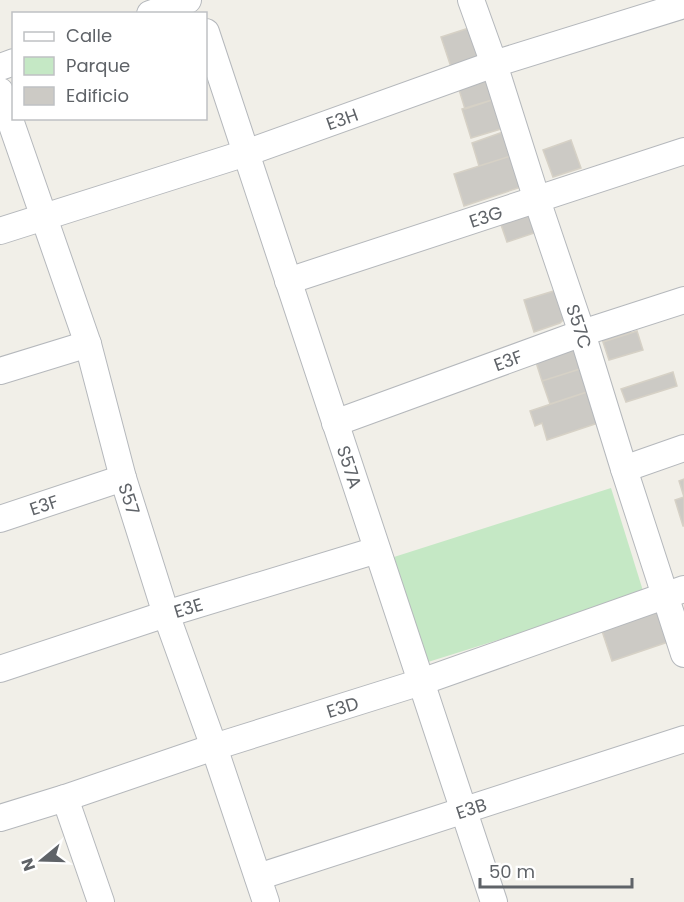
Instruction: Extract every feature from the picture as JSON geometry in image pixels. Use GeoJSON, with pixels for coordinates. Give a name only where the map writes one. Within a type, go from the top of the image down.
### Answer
{"type":"FeatureCollection","features":[{"type":"Feature","properties":{"kind":"street"},"geometry":{"type":"LineString","coordinates":[[155,12],[188,0]]}},
{"type":"Feature","properties":{"kind":"street","name":"S57C"},"geometry":{"type":"LineString","coordinates":[[471,0],[582,333],[624,469],[675,592],[684,654]]}},
{"type":"Feature","properties":{"kind":"street","name":"E3H"},"geometry":{"type":"LineString","coordinates":[[0,231],[246,153],[494,64],[684,5]]}},
{"type":"Feature","properties":{"kind":"street","name":"S57A"},"geometry":{"type":"LineString","coordinates":[[207,35],[494,902]]}},
{"type":"Feature","properties":{"kind":"street","name":"S57"},"geometry":{"type":"LineString","coordinates":[[0,91],[88,344],[123,478],[166,614],[266,902]]}},
{"type":"Feature","properties":{"kind":"street","name":"E3G"},"geometry":{"type":"LineString","coordinates":[[288,281],[684,151]]}},
{"type":"Feature","properties":{"kind":"street","name":"E3F"},"geometry":{"type":"LineString","coordinates":[[335,423],[582,333],[684,300]]}},
{"type":"Feature","properties":{"kind":"street"},"geometry":{"type":"LineString","coordinates":[[0,371],[88,344]]}},
{"type":"Feature","properties":{"kind":"street"},"geometry":{"type":"LineString","coordinates":[[624,469],[684,448]]}},
{"type":"Feature","properties":{"kind":"street","name":"E3F"},"geometry":{"type":"LineString","coordinates":[[0,519],[123,478]]}},
{"type":"Feature","properties":{"kind":"street","name":"E3E"},"geometry":{"type":"LineString","coordinates":[[0,669],[166,614],[377,550]]}},
{"type":"Feature","properties":{"kind":"street","name":"E3D"},"geometry":{"type":"LineString","coordinates":[[0,818],[421,681],[675,592]]}},
{"type":"Feature","properties":{"kind":"street","name":"E3B"},"geometry":{"type":"LineString","coordinates":[[258,877],[684,739]]}},
{"type":"Feature","properties":{"kind":"street"},"geometry":{"type":"LineString","coordinates":[[65,798],[101,902]]}},
{"type":"Feature","properties":{"kind":"green space"},"geometry":{"type":"Polygon","coordinates":[[[611,488],[644,594],[428,662],[394,557],[611,488]]]}},
{"type":"Feature","properties":{"kind":"building"},"geometry":{"type":"Polygon","coordinates":[[[469,28],[479,57],[451,67],[441,37],[469,28]]]}},
{"type":"Feature","properties":{"kind":"building"},"geometry":{"type":"Polygon","coordinates":[[[483,71],[492,100],[465,109],[456,80],[483,71]]]}},
{"type":"Feature","properties":{"kind":"building"},"geometry":{"type":"Polygon","coordinates":[[[492,100],[501,129],[471,138],[462,109],[492,100]]]}},
{"type":"Feature","properties":{"kind":"building"},"geometry":{"type":"Polygon","coordinates":[[[503,132],[511,156],[479,166],[472,143],[503,132]]]}},
{"type":"Feature","properties":{"kind":"building"},"geometry":{"type":"Polygon","coordinates":[[[571,140],[581,168],[553,177],[543,150],[571,140]]]}},
{"type":"Feature","properties":{"kind":"building"},"geometry":{"type":"Polygon","coordinates":[[[511,156],[521,187],[464,206],[454,174],[511,156]]]}},
{"type":"Feature","properties":{"kind":"building"},"geometry":{"type":"Polygon","coordinates":[[[529,208],[537,232],[507,242],[498,216],[529,208]]]}},
{"type":"Feature","properties":{"kind":"building"},"geometry":{"type":"Polygon","coordinates":[[[557,290],[565,318],[560,323],[534,332],[524,300],[557,290]]]}},
{"type":"Feature","properties":{"kind":"building"},"geometry":{"type":"Polygon","coordinates":[[[626,321],[631,333],[603,342],[600,332],[626,321]]]}},
{"type":"Feature","properties":{"kind":"building"},"geometry":{"type":"Polygon","coordinates":[[[637,331],[643,350],[609,360],[603,342],[637,331]]]}},
{"type":"Feature","properties":{"kind":"building"},"geometry":{"type":"Polygon","coordinates":[[[571,341],[580,369],[542,381],[533,353],[571,341]]]}},
{"type":"Feature","properties":{"kind":"building"},"geometry":{"type":"Polygon","coordinates":[[[580,369],[587,392],[550,404],[542,381],[580,369]]]}},
{"type":"Feature","properties":{"kind":"building"},"geometry":{"type":"Polygon","coordinates":[[[673,372],[677,386],[626,402],[621,389],[673,372]]]}},
{"type":"Feature","properties":{"kind":"building"},"geometry":{"type":"Polygon","coordinates":[[[587,392],[598,423],[547,440],[542,423],[535,426],[530,411],[587,392]]]}},
{"type":"Feature","properties":{"kind":"building"},"geometry":{"type":"Polygon","coordinates":[[[684,479],[684,497],[679,481],[684,479]]]}},
{"type":"Feature","properties":{"kind":"building"},"geometry":{"type":"Polygon","coordinates":[[[684,497],[684,526],[683,526],[675,500],[684,497]]]}},
{"type":"Feature","properties":{"kind":"building"},"geometry":{"type":"Polygon","coordinates":[[[660,609],[671,641],[612,661],[600,625],[660,609]]]}}]}
